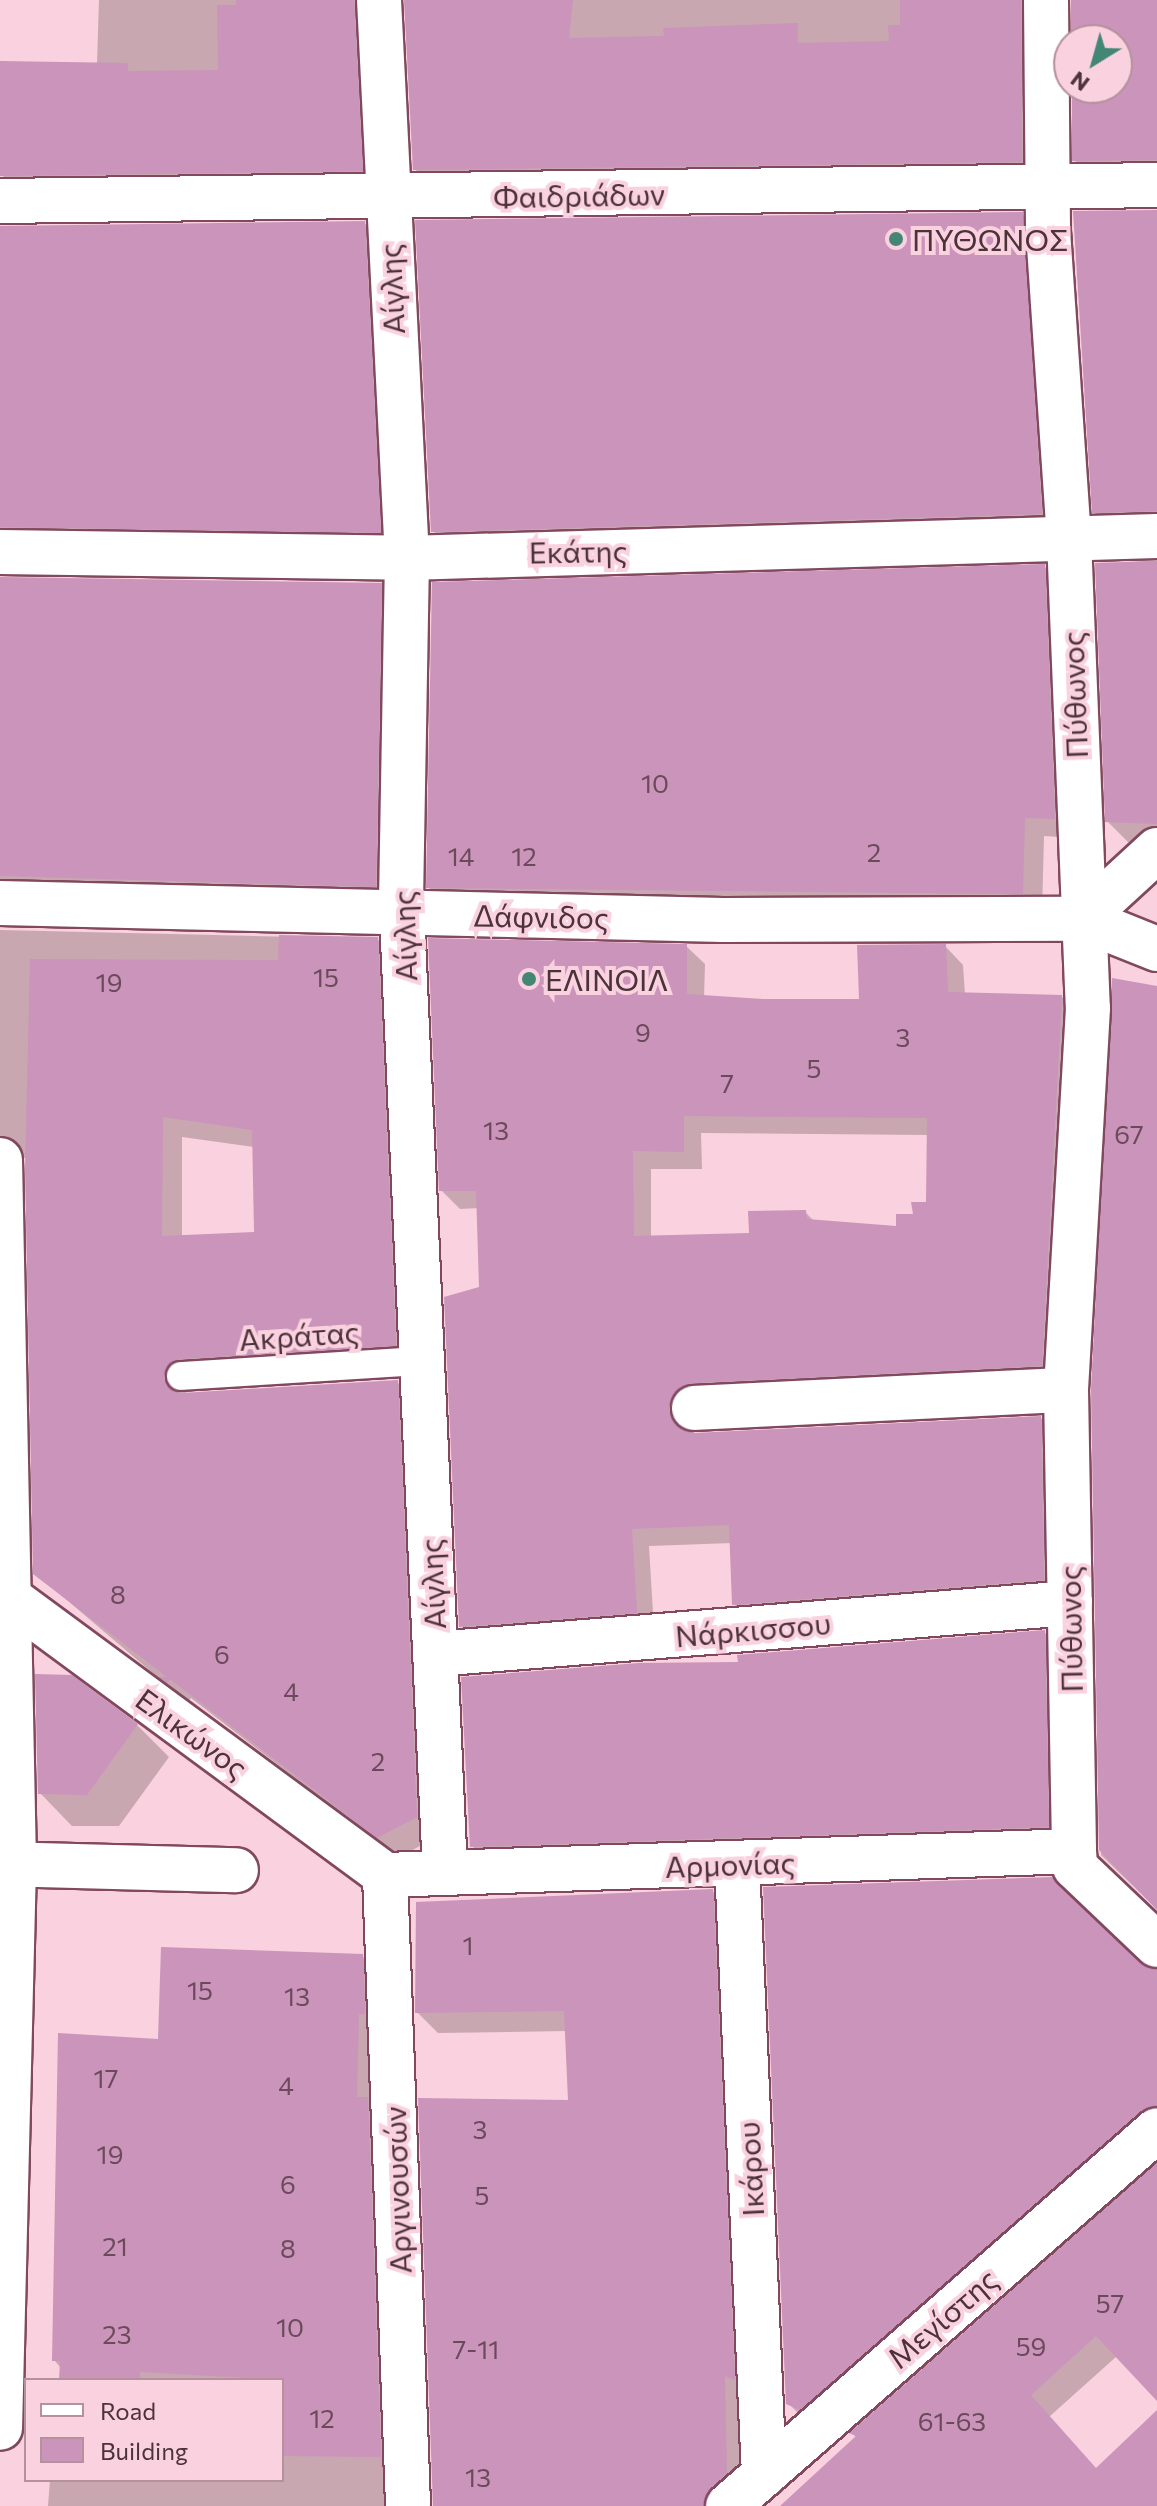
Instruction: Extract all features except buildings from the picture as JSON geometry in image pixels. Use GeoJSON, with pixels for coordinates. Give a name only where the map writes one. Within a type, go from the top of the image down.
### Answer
{"type":"FeatureCollection","features":[{"type":"Feature","properties":{"kind":"street","name":"Αίγλης"},"geometry":{"type":"LineString","coordinates":[[379,0],[386,197],[407,558],[404,913],[445,1873]]}},
{"type":"Feature","properties":{"kind":"street","name":"Πύθωνος"},"geometry":{"type":"LineString","coordinates":[[1046,0],[1047,189],[1069,539],[1088,1008],[1066,1390],[1074,1859]]}},
{"type":"Feature","properties":{"kind":"street","name":"Φαιδριάδων"},"geometry":{"type":"LineString","coordinates":[[0,201],[1047,189],[1157,185]]}},
{"type":"Feature","properties":{"kind":"street","name":"Εκάτης"},"geometry":{"type":"LineString","coordinates":[[0,552],[407,558],[1157,536]]}},
{"type":"Feature","properties":{"kind":"street"},"geometry":{"type":"LineString","coordinates":[[1157,850],[1082,919],[1157,949]]}},
{"type":"Feature","properties":{"kind":"street","name":"Δάφνιδος"},"geometry":{"type":"LineString","coordinates":[[0,903],[723,920],[1082,919]]}},
{"type":"Feature","properties":{"kind":"street"},"geometry":{"type":"LineString","coordinates":[[0,1160],[7,1864],[0,2428]]}},
{"type":"Feature","properties":{"kind":"street"},"geometry":{"type":"LineString","coordinates":[[694,1408],[1066,1390]]}},
{"type":"Feature","properties":{"kind":"street","name":"Ελικώνος"},"geometry":{"type":"LineString","coordinates":[[6,1596],[385,1875]]}},
{"type":"Feature","properties":{"kind":"street","name":"Νάρκισσου"},"geometry":{"type":"LineString","coordinates":[[435,1654],[1070,1603]]}},
{"type":"Feature","properties":{"kind":"street"},"geometry":{"type":"LineString","coordinates":[[1074,1859],[1157,1945]]}},
{"type":"Feature","properties":{"kind":"street","name":"Αρμονίας"},"geometry":{"type":"LineString","coordinates":[[385,1875],[737,1864],[1074,1859]]}},
{"type":"Feature","properties":{"kind":"street"},"geometry":{"type":"LineString","coordinates":[[7,1864],[236,1870]]}},
{"type":"Feature","properties":{"kind":"street","name":"Ικάρου"},"geometry":{"type":"LineString","coordinates":[[737,1864],[764,2474]]}},
{"type":"Feature","properties":{"kind":"street","name":"Αργινουσών"},"geometry":{"type":"LineString","coordinates":[[385,1875],[408,2506]]}},
{"type":"Feature","properties":{"kind":"street","name":"Μεγίστης"},"geometry":{"type":"LineString","coordinates":[[728,2506],[1157,2130]]}},
{"type":"Feature","properties":{"kind":"lane","name":"Ακράτας"},"geometry":{"type":"LineString","coordinates":[[181,1376],[422,1361]]}},
{"type":"Feature","properties":{"kind":"place","name":"ΠΥΘΩΝΟΣ"},"geometry":{"type":"Point","coordinates":[896,239]}},
{"type":"Feature","properties":{"kind":"place","name":"ΕΛΙΝΟΙΛ"},"geometry":{"type":"Point","coordinates":[529,979]}}]}
